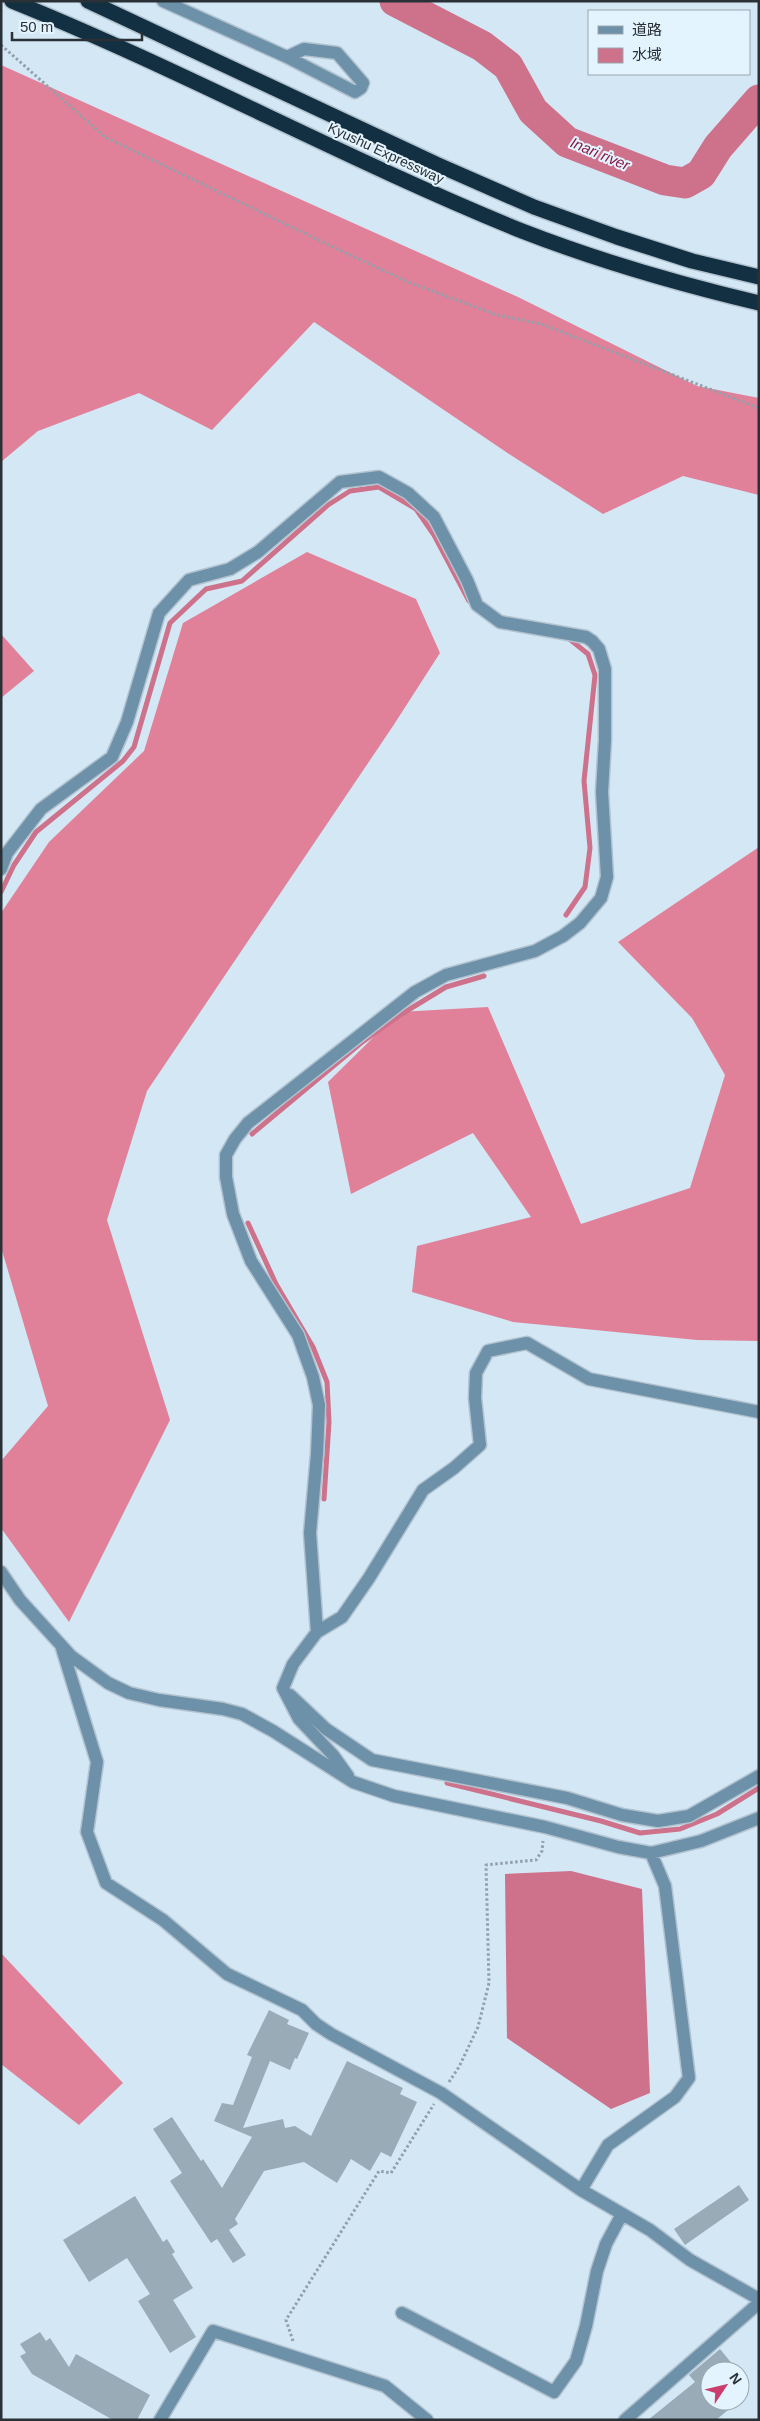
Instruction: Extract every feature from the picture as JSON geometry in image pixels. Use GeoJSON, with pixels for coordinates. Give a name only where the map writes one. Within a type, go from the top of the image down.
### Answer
{"type":"FeatureCollection","features":[{"type":"Feature","properties":{"kind":"highway","name":"Kyushu Expressway"},"geometry":{"type":"LineString","coordinates":[[12,1],[145,58],[424,189],[524,231],[609,262],[687,286],[759,303]]}},
{"type":"Feature","properties":{"kind":"highway","name":"Kyushu Expressway"},"geometry":{"type":"LineString","coordinates":[[88,1],[436,164],[534,207],[692,261],[759,277]]}},
{"type":"Feature","properties":{"kind":"street"},"geometry":{"type":"LineString","coordinates":[[163,1],[287,57],[355,92],[361,88],[363,83],[338,53],[304,49],[287,57]]}},
{"type":"Feature","properties":{"kind":"street"},"geometry":{"type":"LineString","coordinates":[[1,869],[7,853],[41,809],[112,757],[127,722],[159,614],[189,580],[230,569],[258,552],[340,482],[379,477],[408,494],[434,517],[467,580],[477,605],[500,622],[586,637],[599,649],[605,669],[605,740],[602,792],[607,877],[600,898],[580,923],[564,936],[535,951],[446,975],[415,992],[248,1123],[226,1154],[226,1177],[233,1214],[252,1261],[298,1335],[313,1377],[319,1405],[310,1533],[317,1632]]}},
{"type":"Feature","properties":{"kind":"street"},"geometry":{"type":"LineString","coordinates":[[353,1782],[333,1754],[299,1719],[283,1688],[292,1664],[317,1632],[342,1617],[369,1578],[423,1490],[454,1468],[480,1445],[475,1398],[476,1373],[488,1351],[527,1344],[589,1379],[759,1412]]}},
{"type":"Feature","properties":{"kind":"street"},"geometry":{"type":"LineString","coordinates":[[1,1572],[20,1600],[61,1645],[88,1670],[130,1693],[159,1700],[223,1709],[242,1714],[273,1730],[353,1782],[394,1796],[545,1827],[618,1848],[651,1853],[700,1841],[759,1818]]}},
{"type":"Feature","properties":{"kind":"street"},"geometry":{"type":"LineString","coordinates":[[61,1645],[97,1762],[87,1832],[106,1884],[162,1920],[227,1974],[302,2010],[316,2024],[331,2034],[442,2093],[582,2190],[650,2230],[690,2260],[759,2299]]}},
{"type":"Feature","properties":{"kind":"street"},"geometry":{"type":"LineString","coordinates":[[283,1688],[326,1729],[372,1760],[567,1798],[622,1815],[658,1821],[689,1816],[759,1776]]}},
{"type":"Feature","properties":{"kind":"street"},"geometry":{"type":"LineString","coordinates":[[582,2190],[608,2145],[675,2098],[688,2078],[666,1886],[651,1853]]}},
{"type":"Feature","properties":{"kind":"street"},"geometry":{"type":"LineString","coordinates":[[402,2313],[554,2392],[576,2361],[586,2326],[597,2271],[606,2244],[622,2214]]}},
{"type":"Feature","properties":{"kind":"street"},"geometry":{"type":"LineString","coordinates":[[625,2420],[759,2303]]}},
{"type":"Feature","properties":{"kind":"street"},"geometry":{"type":"LineString","coordinates":[[160,2420],[213,2331],[385,2386],[427,2420]]}},
{"type":"Feature","properties":{"kind":"path"},"geometry":{"type":"LineString","coordinates":[[1,45],[105,136],[333,248],[408,282],[497,314],[541,324],[759,408]]}},
{"type":"Feature","properties":{"kind":"shaded area"},"geometry":{"type":"Polygon","coordinates":[[[1,65],[518,297],[697,386],[759,398],[759,495],[683,476],[603,514],[509,454],[314,322],[212,430],[139,393],[38,431],[1,462],[1,65]]]}},
{"type":"Feature","properties":{"kind":"shaded area"},"geometry":{"type":"Polygon","coordinates":[[[307,552],[416,599],[440,653],[393,726],[147,1091],[107,1220],[170,1420],[69,1622],[1,1528],[1,1461],[48,1406],[1,1247],[1,913],[49,842],[144,751],[183,623],[307,552]]]}},
{"type":"Feature","properties":{"kind":"shaded area"},"geometry":{"type":"Polygon","coordinates":[[[1,634],[34,671],[1,698],[1,634]]]}},
{"type":"Feature","properties":{"kind":"shaded area"},"geometry":{"type":"Polygon","coordinates":[[[759,847],[759,1341],[697,1340],[513,1322],[412,1292],[417,1246],[531,1217],[473,1133],[351,1194],[328,1082],[399,1012],[488,1007],[581,1224],[690,1188],[725,1075],[692,1018],[618,942],[759,847]]]}},
{"type":"Feature","properties":{"kind":"shaded area"},"geometry":{"type":"Polygon","coordinates":[[[1,1953],[123,2083],[79,2125],[1,2064],[1,1953]]]}},
{"type":"Feature","properties":{"kind":"water"},"geometry":{"type":"Polygon","coordinates":[[[571,1871],[642,1889],[650,2093],[611,2109],[507,2038],[505,1874],[571,1871]]]}},
{"type":"Feature","properties":{"kind":"building"},"geometry":{"type":"Polygon","coordinates":[[[269,2010],[289,2020],[287,2024],[309,2033],[290,2070],[270,2061],[243,2128],[283,2119],[285,2128],[295,2126],[311,2136],[347,2061],[403,2088],[400,2094],[417,2102],[391,2157],[381,2152],[370,2171],[351,2159],[337,2183],[304,2162],[264,2171],[235,2219],[238,2224],[229,2230],[246,2255],[233,2263],[217,2239],[211,2243],[170,2181],[182,2173],[153,2129],[172,2117],[201,2161],[203,2159],[222,2188],[252,2137],[214,2121],[222,2103],[233,2105],[252,2057],[247,2055],[269,2010]]]}},
{"type":"Feature","properties":{"kind":"building"},"geometry":{"type":"Polygon","coordinates":[[[739,2185],[749,2200],[685,2245],[674,2229],[739,2185]]]}},
{"type":"Feature","properties":{"kind":"building"},"geometry":{"type":"Polygon","coordinates":[[[135,2196],[163,2242],[167,2239],[175,2252],[172,2254],[193,2288],[173,2300],[196,2337],[170,2353],[138,2301],[150,2294],[127,2258],[89,2282],[63,2240],[135,2196]]]}},
{"type":"Feature","properties":{"kind":"building"},"geometry":{"type":"Polygon","coordinates":[[[40,2332],[46,2341],[50,2338],[69,2367],[76,2354],[150,2395],[137,2420],[113,2420],[32,2374],[20,2356],[26,2353],[20,2344],[40,2332]]]}},
{"type":"Feature","properties":{"kind":"building"},"geometry":{"type":"Polygon","coordinates":[[[720,2349],[730,2361],[706,2361],[720,2349]]]}},
{"type":"Feature","properties":{"kind":"building"},"geometry":{"type":"Polygon","coordinates":[[[700,2366],[700,2411],[727,2411],[716,2420],[648,2420],[695,2382],[689,2375],[700,2366]]]}},
{"type":"Feature","properties":{"kind":"waterway","name":"Inari river"},"geometry":{"type":"LineString","coordinates":[[395,1],[482,46],[508,66],[533,111],[567,142],[665,180],[685,183],[701,174],[718,147],[759,100]]}},
{"type":"Feature","properties":{"kind":"waterway"},"geometry":{"type":"LineString","coordinates":[[1,892],[14,865],[36,832],[123,761],[134,747],[170,623],[206,589],[242,581],[328,505],[350,491],[379,487],[416,509],[434,535],[469,601]]}},
{"type":"Feature","properties":{"kind":"waterway"},"geometry":{"type":"LineString","coordinates":[[566,915],[585,887],[590,848],[584,781],[595,675],[588,654],[567,637]]}},
{"type":"Feature","properties":{"kind":"waterway"},"geometry":{"type":"LineString","coordinates":[[252,1134],[361,1043],[400,1015],[446,987],[484,976]]}},
{"type":"Feature","properties":{"kind":"waterway"},"geometry":{"type":"LineString","coordinates":[[248,1223],[276,1284],[313,1347],[327,1382],[329,1422],[324,1499]]}},
{"type":"Feature","properties":{"kind":"waterway"},"geometry":{"type":"LineString","coordinates":[[447,1783],[601,1821],[640,1833],[680,1829],[717,1814],[759,1788]]}}]}
